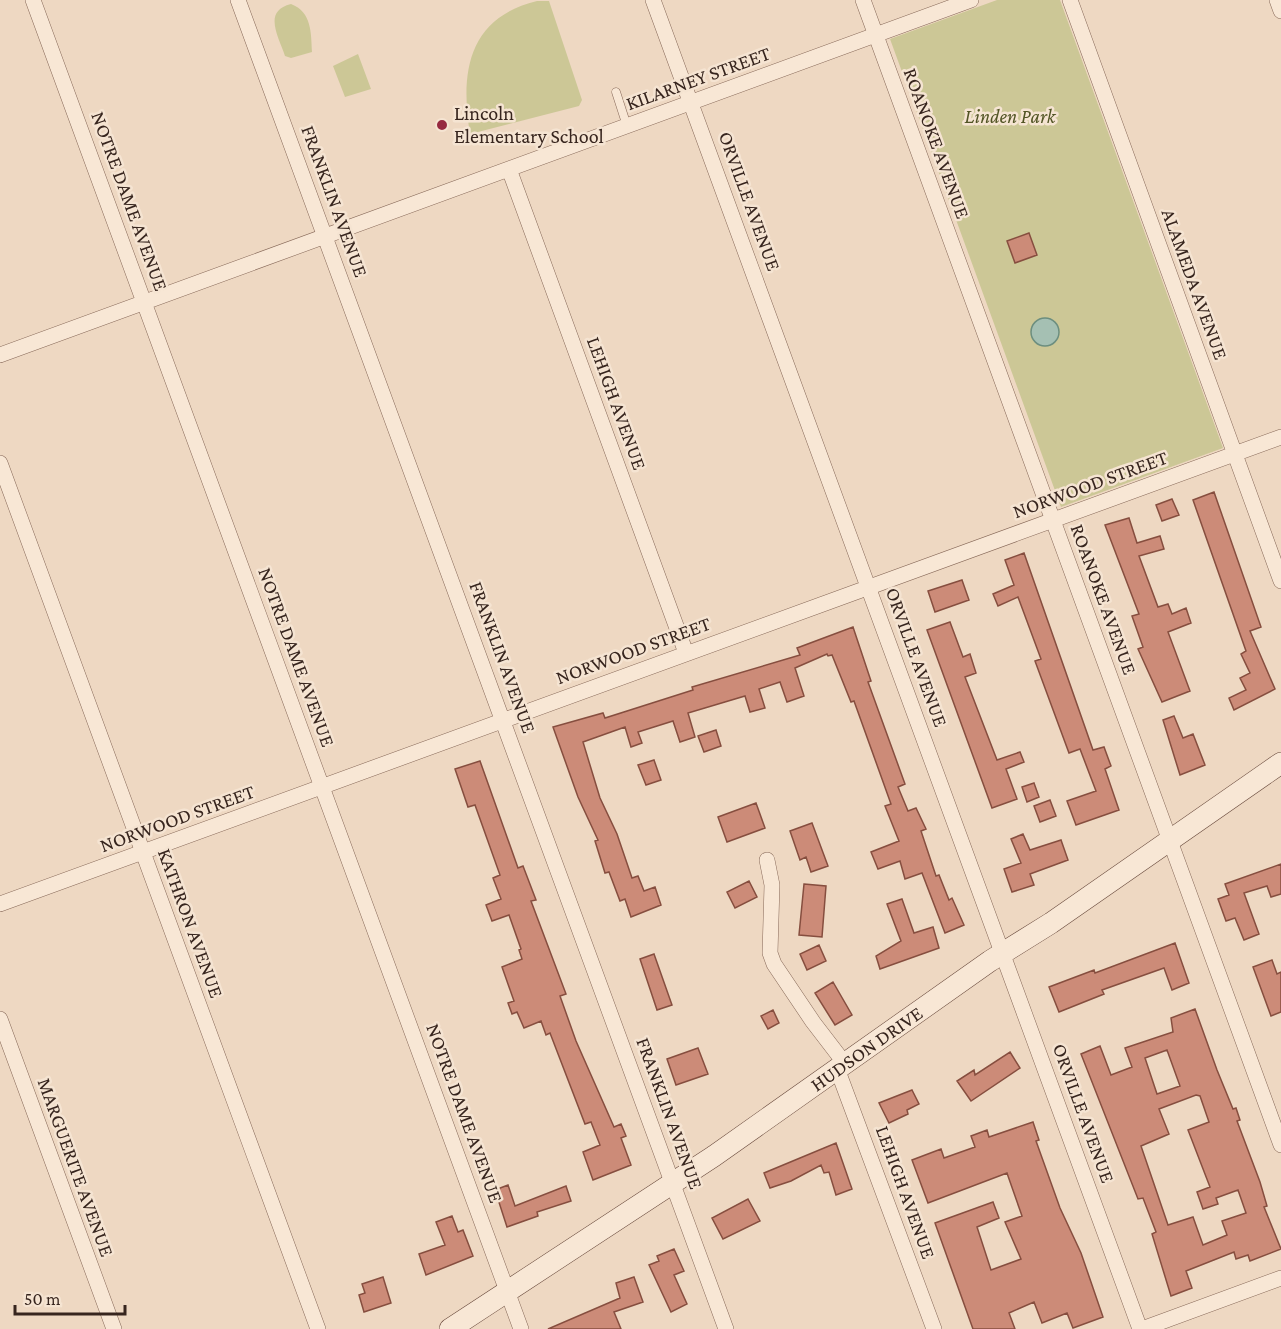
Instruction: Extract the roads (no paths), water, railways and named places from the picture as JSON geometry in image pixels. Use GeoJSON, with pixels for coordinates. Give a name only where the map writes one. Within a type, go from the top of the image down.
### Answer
{"type":"FeatureCollection","features":[{"type":"Feature","properties":{"kind":"street","name":"NOTRE DAME AVENUE"},"geometry":{"type":"LineString","coordinates":[[33,0],[521,1329]]}},
{"type":"Feature","properties":{"kind":"street","name":"FRANKLIN AVENUE"},"geometry":{"type":"LineString","coordinates":[[238,0],[674,1181],[726,1329]]}},
{"type":"Feature","properties":{"kind":"street","name":"ORVILLE AVENUE"},"geometry":{"type":"LineString","coordinates":[[653,0],[1141,1329]]}},
{"type":"Feature","properties":{"kind":"street","name":"ROANOKE AVENUE"},"geometry":{"type":"LineString","coordinates":[[863,0],[1281,1145]]}},
{"type":"Feature","properties":{"kind":"street","name":"KILARNEY STREET"},"geometry":{"type":"LineString","coordinates":[[0,355],[971,0]]}},
{"type":"Feature","properties":{"kind":"street","name":"ALAMEDA AVENUE"},"geometry":{"type":"LineString","coordinates":[[1070,0],[1281,581]]}},
{"type":"Feature","properties":{"kind":"street"},"geometry":{"type":"LineString","coordinates":[[1277,0],[1281,11]]}},
{"type":"Feature","properties":{"kind":"street","name":"LEHIGH AVENUE"},"geometry":{"type":"LineString","coordinates":[[508,169],[686,653]]}},
{"type":"Feature","properties":{"kind":"street","name":"NORWOOD STREET"},"geometry":{"type":"LineString","coordinates":[[0,904],[1281,437]]}},
{"type":"Feature","properties":{"kind":"street","name":"KATHRON AVENUE"},"geometry":{"type":"LineString","coordinates":[[0,463],[318,1329]]}},
{"type":"Feature","properties":{"kind":"street","name":"HUDSON DRIVE"},"geometry":{"type":"LineString","coordinates":[[450,1329],[842,1068],[1004,952],[1281,763]]}},
{"type":"Feature","properties":{"kind":"street","name":"LEHIGH AVENUE"},"geometry":{"type":"LineString","coordinates":[[767,860],[771,885],[770,953],[774,964],[842,1068],[934,1329]]}},
{"type":"Feature","properties":{"kind":"street","name":"MARGUERITE AVENUE"},"geometry":{"type":"LineString","coordinates":[[0,1018],[114,1329]]}},
{"type":"Feature","properties":{"kind":"street"},"geometry":{"type":"LineString","coordinates":[[1141,1329],[1281,1278]]}},
{"type":"Feature","properties":{"kind":"lane"},"geometry":{"type":"LineString","coordinates":[[616,92],[627,126]]}},
{"type":"Feature","properties":{"kind":"place","name":"Lincoln Elementary School"},"geometry":{"type":"Point","coordinates":[442,125]}},
{"type":"Feature","properties":{"kind":"park label","name":"Linden Park"},"geometry":{"type":"Point","coordinates":[1010,116]}}]}
